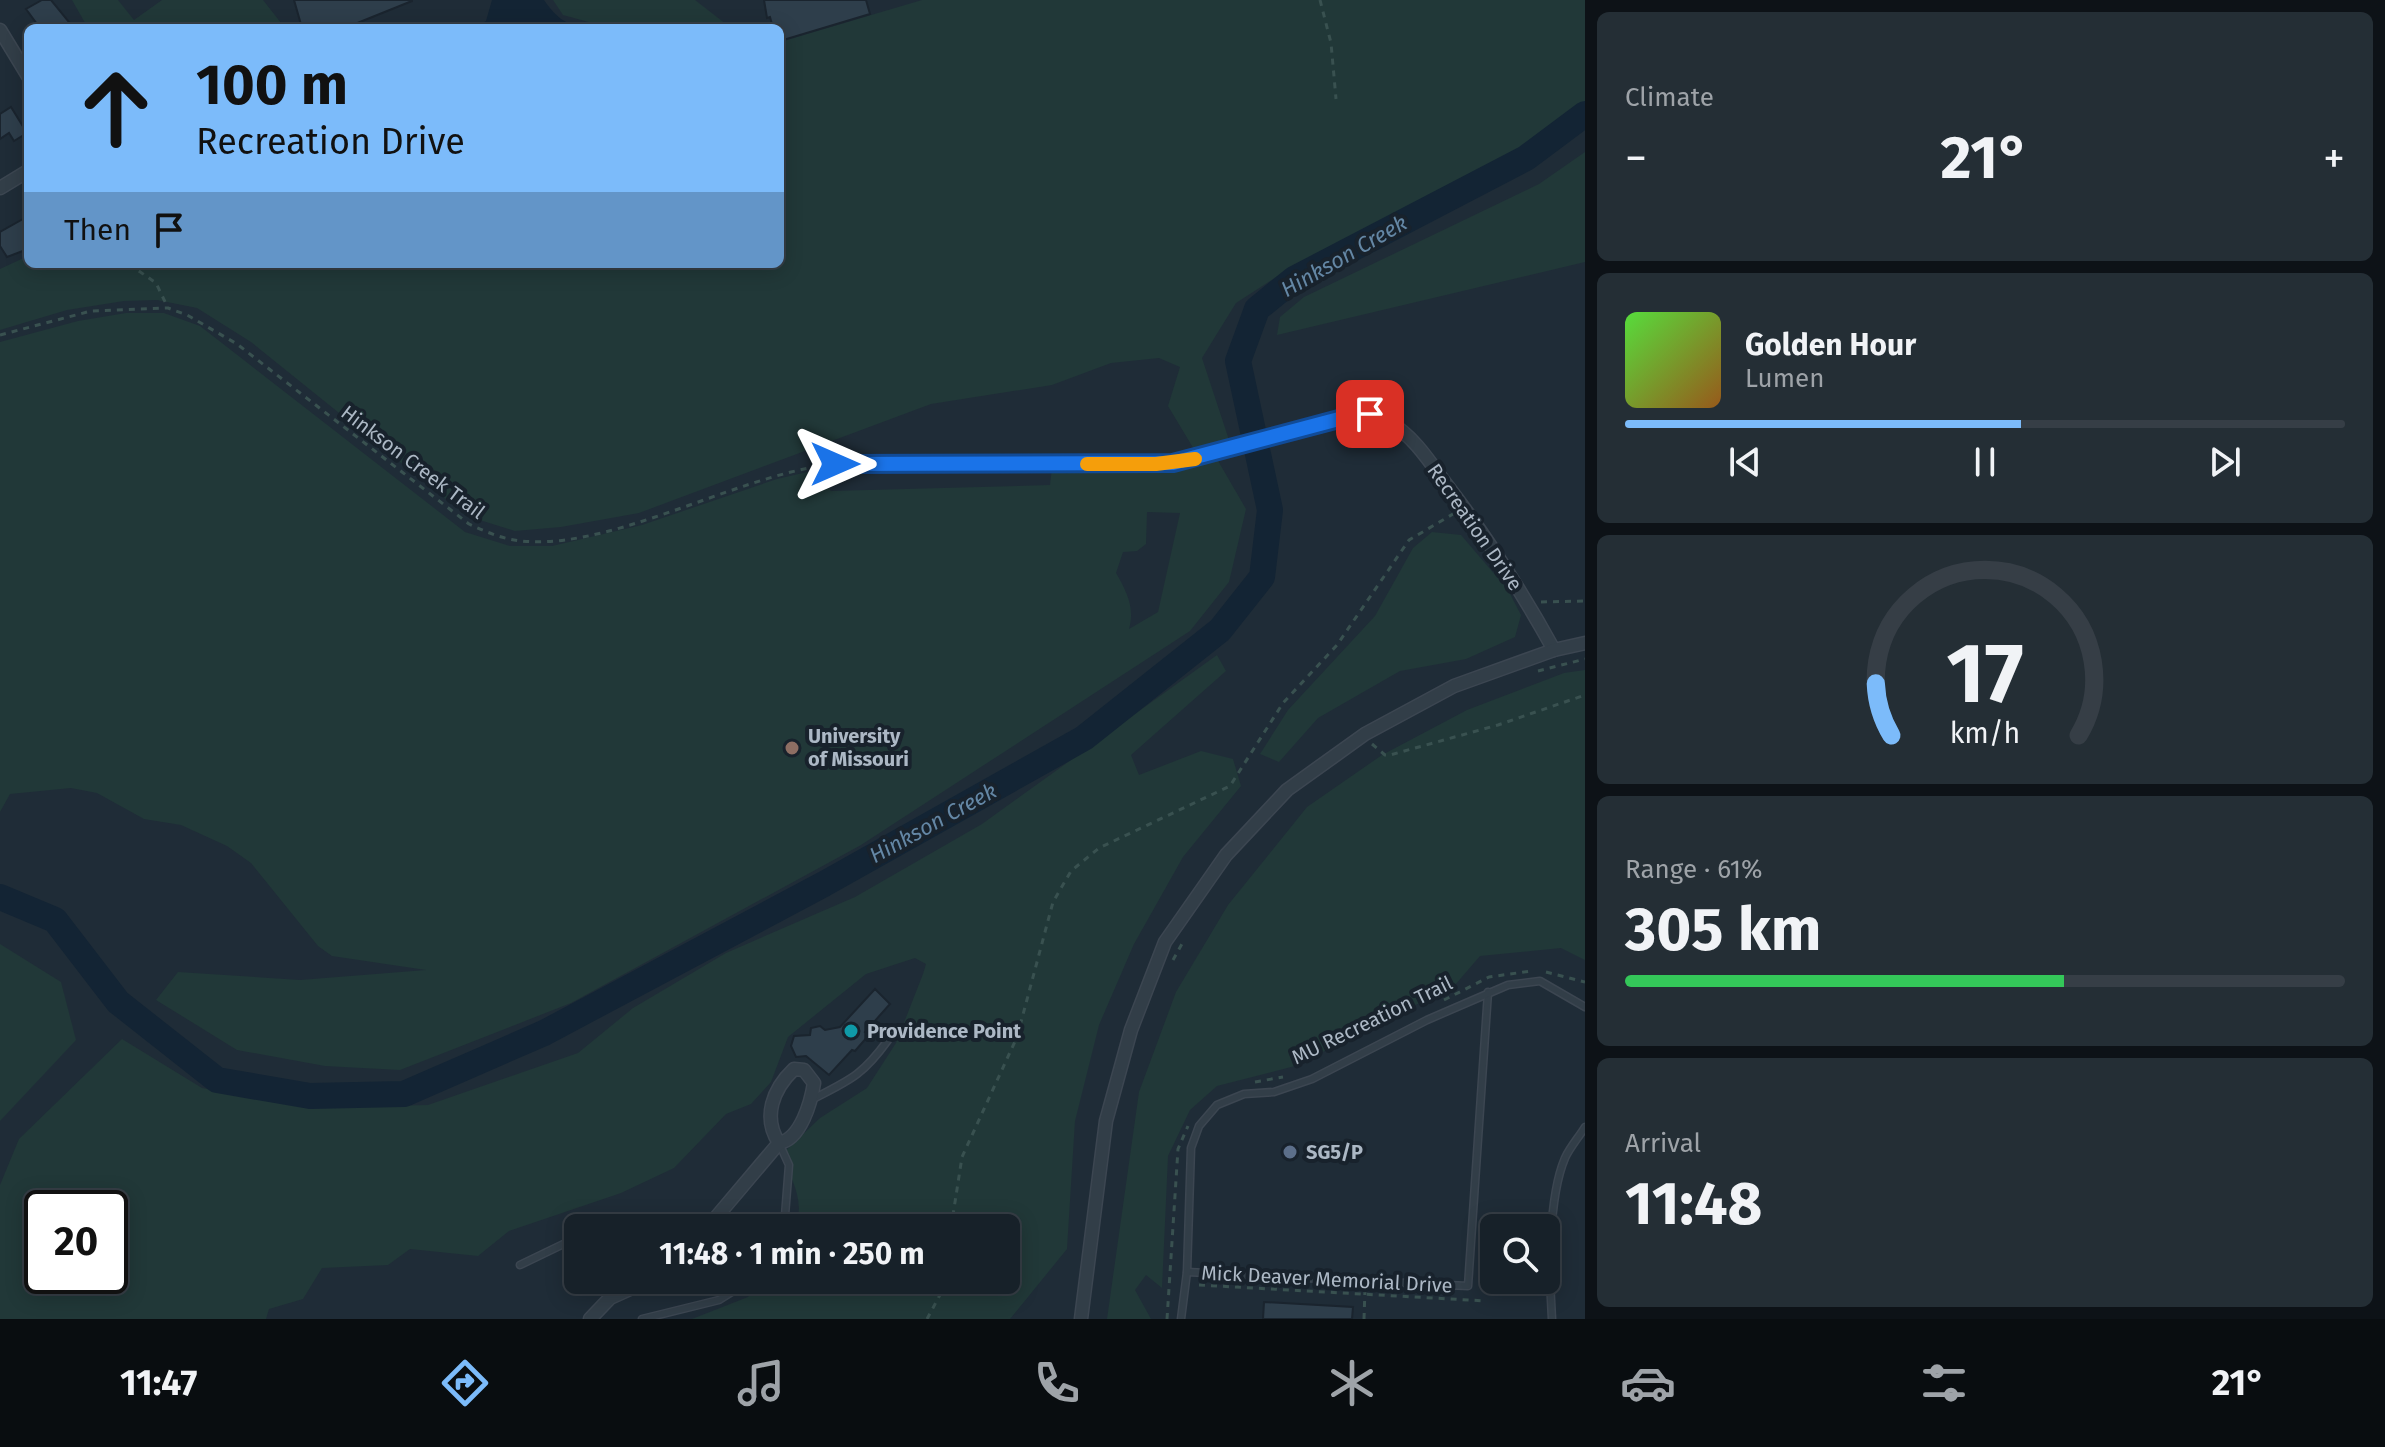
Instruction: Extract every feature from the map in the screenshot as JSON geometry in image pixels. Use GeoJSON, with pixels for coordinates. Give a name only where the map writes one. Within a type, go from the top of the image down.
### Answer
{"type":"FeatureCollection","features":[{"type":"Feature","properties":{"kind":"street"},"geometry":{"type":"LineString","coordinates":[[0,30],[24,69]]}},
{"type":"Feature","properties":{"kind":"street"},"geometry":{"type":"LineString","coordinates":[[0,188],[24,173]]}},
{"type":"Feature","properties":{"kind":"street","name":"Recreation Drive"},"geometry":{"type":"LineString","coordinates":[[1051,463],[1156,464],[1195,459],[1354,415],[1370,414],[1389,422],[1423,453],[1464,507],[1527,601],[1554,650]]}},
{"type":"Feature","properties":{"kind":"street"},"geometry":{"type":"LineString","coordinates":[[1081,1319],[1106,1121],[1131,1030],[1165,942],[1226,855],[1287,790],[1454,686],[1554,650],[1585,643]]}},
{"type":"Feature","properties":{"kind":"street"},"geometry":{"type":"LineString","coordinates":[[719,1214],[779,1143],[791,1137],[811,1100],[814,1083],[804,1070],[794,1069],[785,1078],[773,1100],[769,1126],[779,1143]]}},
{"type":"Feature","properties":{"kind":"street"},"geometry":{"type":"LineString","coordinates":[[590,1319],[615,1294]]}},
{"type":"Feature","properties":{"kind":"lane"},"geometry":{"type":"LineString","coordinates":[[835,464],[1051,463]]}},
{"type":"Feature","properties":{"kind":"lane","name":"Mick Deaver Memorial Drive"},"geometry":{"type":"LineString","coordinates":[[1181,1319],[1187,1272],[1191,1148],[1199,1126],[1217,1105],[1244,1094],[1274,1092],[1312,1079],[1488,992],[1540,981],[1585,1007]]}},
{"type":"Feature","properties":{"kind":"lane","name":"Mick Deaver Memorial Drive"},"geometry":{"type":"LineString","coordinates":[[1187,1272],[1468,1286],[1488,992]]}},
{"type":"Feature","properties":{"kind":"lane"},"geometry":{"type":"LineString","coordinates":[[811,1100],[847,1083],[868,1068],[888,1040]]}},
{"type":"Feature","properties":{"kind":"lane"},"geometry":{"type":"LineString","coordinates":[[1552,1319],[1550,1284],[1556,1194],[1565,1158],[1585,1127]]}},
{"type":"Feature","properties":{"kind":"lane"},"geometry":{"type":"LineString","coordinates":[[779,1143],[789,1165],[785,1214]]}},
{"type":"Feature","properties":{"kind":"lane"},"geometry":{"type":"LineString","coordinates":[[520,1265],[564,1244]]}},
{"type":"Feature","properties":{"kind":"lane"},"geometry":{"type":"LineString","coordinates":[[642,1319],[719,1300],[729,1294]]}},
{"type":"Feature","properties":{"kind":"path"},"geometry":{"type":"LineString","coordinates":[[1320,0],[1331,43],[1336,99]]}},
{"type":"Feature","properties":{"kind":"path"},"geometry":{"type":"LineString","coordinates":[[135,268],[156,283],[168,308]]}},
{"type":"Feature","properties":{"kind":"path","name":"Hinkson Creek Trail"},"geometry":{"type":"LineString","coordinates":[[0,335],[91,311],[168,308],[206,324],[237,344],[469,524],[511,540],[551,540],[610,529],[767,476],[835,464]]}},
{"type":"Feature","properties":{"kind":"path"},"geometry":{"type":"LineString","coordinates":[[953,1214],[962,1157],[1017,1037],[1053,902],[1071,871],[1099,848],[1230,786],[1283,703],[1337,645],[1409,540],[1464,507]]}},
{"type":"Feature","properties":{"kind":"path"},"geometry":{"type":"LineString","coordinates":[[1527,601],[1585,601]]}},
{"type":"Feature","properties":{"kind":"path"},"geometry":{"type":"LineString","coordinates":[[1531,673],[1585,659]]}},
{"type":"Feature","properties":{"kind":"path"},"geometry":{"type":"LineString","coordinates":[[1368,741],[1385,755],[1390,755],[1498,725],[1585,695]]}},
{"type":"Feature","properties":{"kind":"path"},"geometry":{"type":"LineString","coordinates":[[1172,962],[1185,936]]}},
{"type":"Feature","properties":{"kind":"path","name":"MU Recreation Trail"},"geometry":{"type":"LineString","coordinates":[[1435,1005],[1489,977],[1506,973],[1542,972],[1585,982]]}},
{"type":"Feature","properties":{"kind":"path","name":"MU Recreation Trail"},"geometry":{"type":"LineString","coordinates":[[1246,1083],[1286,1076]]}},
{"type":"Feature","properties":{"kind":"path"},"geometry":{"type":"LineString","coordinates":[[1167,1319],[1178,1149],[1191,1120]]}},
{"type":"Feature","properties":{"kind":"path"},"geometry":{"type":"LineString","coordinates":[[1364,1319],[1365,1281]]}},
{"type":"Feature","properties":{"kind":"path"},"geometry":{"type":"LineString","coordinates":[[1199,1285],[1486,1301]]}},
{"type":"Feature","properties":{"kind":"path"},"geometry":{"type":"LineString","coordinates":[[927,1319],[940,1294]]}},
{"type":"Feature","properties":{"kind":"green space"},"geometry":{"type":"Polygon","coordinates":[[[72,0],[118,0],[134,20],[162,0],[263,0],[282,24],[86,24],[72,0]]]}},
{"type":"Feature","properties":{"kind":"green space"},"geometry":{"type":"Polygon","coordinates":[[[553,0],[695,0],[726,24],[596,24],[563,15],[553,0]]]}},
{"type":"Feature","properties":{"kind":"green space"},"geometry":{"type":"Polygon","coordinates":[[[922,0],[1585,0],[1585,105],[1525,147],[1290,268],[1236,303],[1202,358],[1229,440],[1195,451],[1168,406],[1180,367],[1159,358],[1111,363],[1052,385],[931,404],[639,513],[561,527],[515,531],[467,516],[251,342],[197,308],[157,300],[124,301],[67,310],[0,330],[0,269],[24,258],[24,268],[784,268],[784,41],[922,0]]]}},
{"type":"Feature","properties":{"kind":"green space"},"geometry":{"type":"Polygon","coordinates":[[[1585,152],[1585,262],[1277,335],[1280,317],[1304,297],[1539,184],[1585,152]]]}},
{"type":"Feature","properties":{"kind":"green space"},"geometry":{"type":"Polygon","coordinates":[[[126,313],[164,313],[200,326],[465,532],[510,546],[552,546],[642,525],[777,479],[816,470],[831,491],[1050,485],[1052,467],[1178,471],[1217,459],[1246,509],[1229,582],[1190,631],[861,845],[571,1003],[400,1070],[325,1066],[237,1050],[156,1000],[178,972],[300,980],[426,970],[332,956],[318,946],[251,863],[227,846],[181,825],[144,819],[97,793],[71,788],[10,794],[0,812],[0,342],[78,321],[126,313]],[[1147,512],[1146,544],[1137,551],[1123,552],[1116,573],[1129,600],[1129,629],[1158,612],[1180,513],[1147,512]]]}},
{"type":"Feature","properties":{"kind":"green space"},"geometry":{"type":"Polygon","coordinates":[[[1432,532],[1461,535],[1508,590],[1521,615],[1515,637],[1466,659],[1400,671],[1318,718],[1279,762],[1260,754],[1288,710],[1375,616],[1413,548],[1432,532]]]}},
{"type":"Feature","properties":{"kind":"green space"},"geometry":{"type":"Polygon","coordinates":[[[1217,655],[1226,671],[1131,755],[1139,775],[1201,751],[1233,759],[1241,786],[1183,857],[1134,944],[1099,1025],[1075,1121],[1067,1249],[1010,1319],[692,1319],[750,1294],[1020,1294],[1020,1214],[799,1214],[793,1181],[781,1155],[820,1118],[867,1088],[896,1043],[923,974],[926,964],[915,958],[866,974],[788,1037],[771,1082],[751,1104],[726,1114],[674,1168],[621,1193],[509,1231],[478,1256],[410,1249],[388,1265],[322,1268],[303,1299],[269,1309],[266,1319],[0,1319],[0,1185],[19,1139],[122,1039],[202,1088],[312,1108],[428,1105],[578,1053],[633,1008],[726,953],[855,897],[982,824],[1217,655]]]}},
{"type":"Feature","properties":{"kind":"green space"},"geometry":{"type":"Polygon","coordinates":[[[1585,670],[1585,960],[1561,948],[1480,956],[1455,985],[1295,1066],[1217,1086],[1190,1110],[1168,1156],[1162,1288],[1146,1275],[1135,1290],[1151,1319],[1107,1319],[1139,1092],[1176,992],[1228,905],[1307,807],[1382,755],[1467,710],[1564,673],[1585,670]]]}},
{"type":"Feature","properties":{"kind":"green space"},"geometry":{"type":"Polygon","coordinates":[[[0,944],[61,982],[76,1040],[0,1121],[0,944]]]}},
{"type":"Feature","properties":{"kind":"water"},"geometry":{"type":"Polygon","coordinates":[[[492,0],[544,0],[552,11],[570,24],[481,24],[486,21],[492,0]]]}},
{"type":"Feature","properties":{"kind":"building"},"geometry":{"type":"Polygon","coordinates":[[[42,0],[51,0],[69,22],[37,24],[26,9],[42,0]]]}},
{"type":"Feature","properties":{"kind":"building"},"geometry":{"type":"Polygon","coordinates":[[[294,0],[412,0],[355,24],[301,24],[294,0]]]}},
{"type":"Feature","properties":{"kind":"building"},"geometry":{"type":"Polygon","coordinates":[[[764,0],[866,0],[870,14],[784,40],[784,24],[772,24],[770,17],[767,18],[764,0]]]}},
{"type":"Feature","properties":{"kind":"building"},"geometry":{"type":"Polygon","coordinates":[[[11,107],[24,128],[24,135],[14,141],[9,133],[0,139],[0,114],[11,107]]]}},
{"type":"Feature","properties":{"kind":"building"},"geometry":{"type":"Polygon","coordinates":[[[23,219],[24,251],[7,257],[0,246],[0,232],[23,219]]]}},
{"type":"Feature","properties":{"kind":"building","name":"Providence Point"},"geometry":{"type":"Polygon","coordinates":[[[875,989],[890,1004],[865,1032],[869,1035],[829,1075],[806,1056],[796,1057],[791,1046],[794,1036],[810,1035],[811,1028],[820,1026],[825,1030],[840,1027],[875,989]]]}},
{"type":"Feature","properties":{"kind":"building"},"geometry":{"type":"Polygon","coordinates":[[[1264,1302],[1353,1307],[1352,1319],[1263,1319],[1264,1302]]]}},
{"type":"Feature","properties":{"kind":"waterway","name":"Hinkson Creek"},"geometry":{"type":"LineString","coordinates":[[0,897],[55,920],[118,1002],[217,1080],[310,1096],[404,1094],[544,1033],[824,884],[1084,738],[1220,630],[1262,577],[1270,510],[1238,361],[1257,309],[1294,279],[1526,158],[1585,114]]}},
{"type":"Feature","properties":{"kind":"slow traffic"},"geometry":{"type":"LineString","coordinates":[[1087,464],[1156,464],[1195,459]]}},
{"type":"Feature","properties":{"kind":"place","name":"University of Missouri"},"geometry":{"type":"Point","coordinates":[792,748]}},
{"type":"Feature","properties":{"kind":"place","name":"Providence Point"},"geometry":{"type":"Point","coordinates":[851,1031]}},
{"type":"Feature","properties":{"kind":"place","name":"SG5/P"},"geometry":{"type":"Point","coordinates":[1290,1152]}},
{"type":"Feature","properties":{"kind":"route"},"geometry":{"type":"LineString","coordinates":[[835,464],[1173,463],[1354,415],[1370,414]]}}]}
